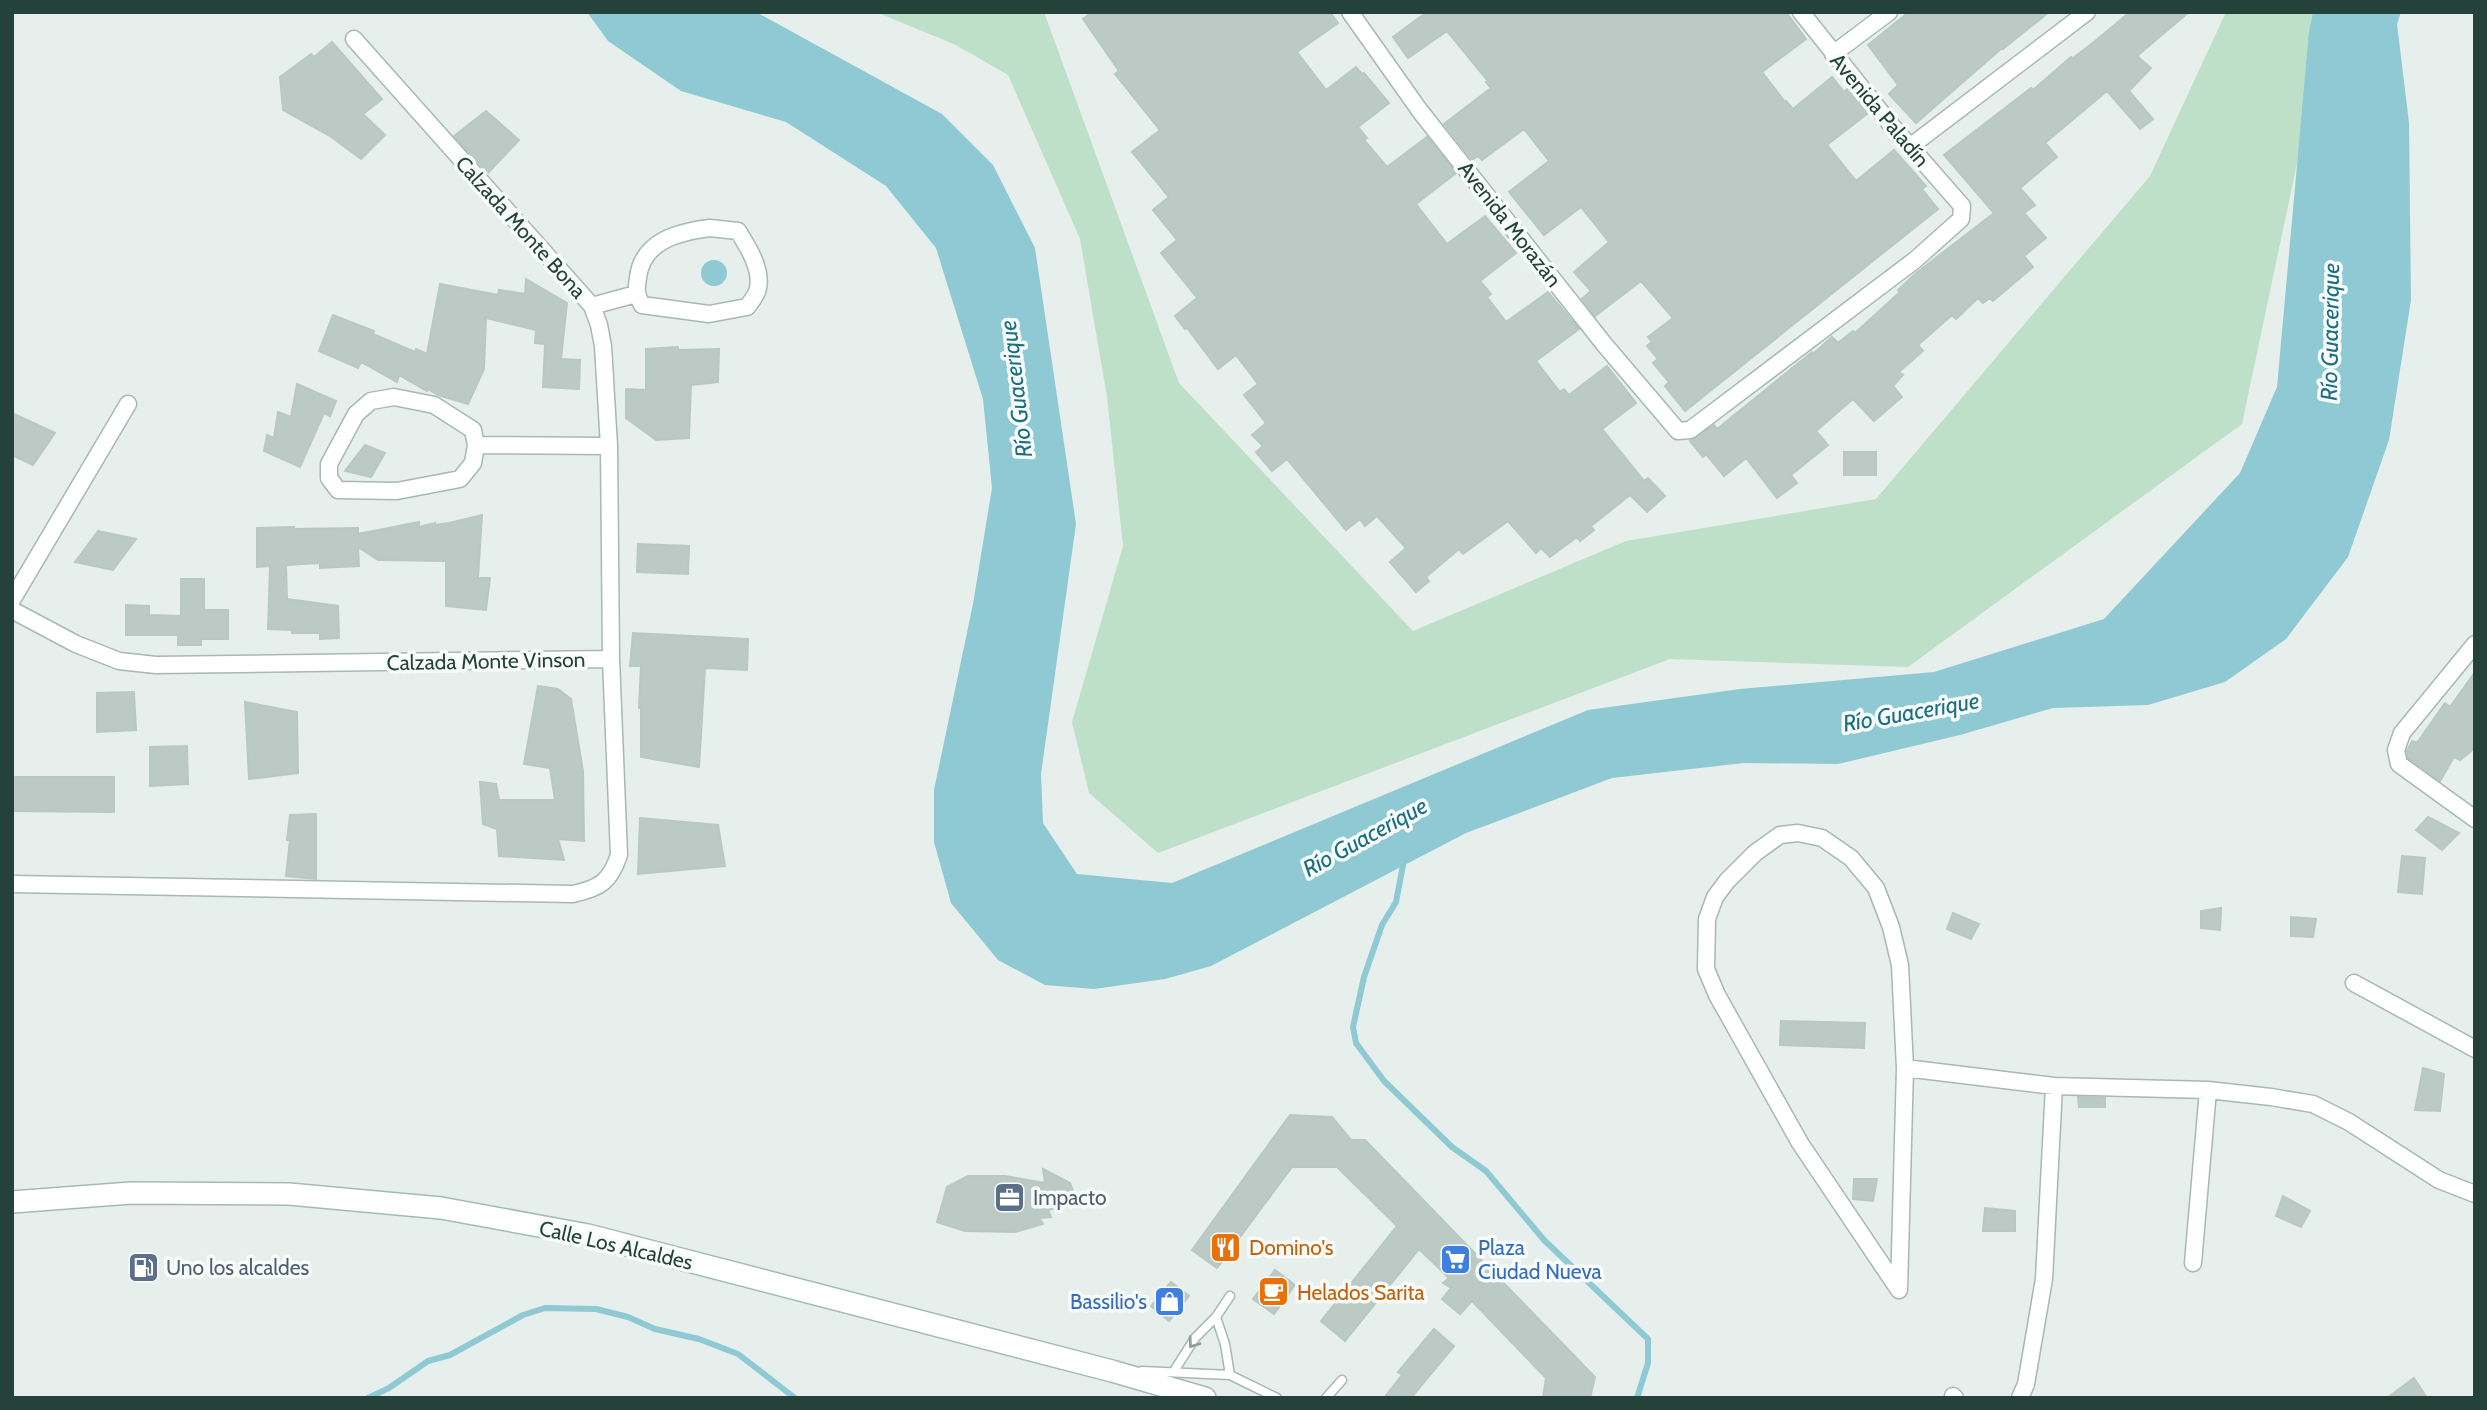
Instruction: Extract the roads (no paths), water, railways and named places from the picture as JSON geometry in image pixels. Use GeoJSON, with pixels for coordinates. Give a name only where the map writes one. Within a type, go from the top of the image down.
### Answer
{"type":"FeatureCollection","features":[{"type":"Feature","properties":{"kind":"main road","name":"Calle Los Alcaldes"},"geometry":{"type":"LineString","coordinates":[[12,1202],[131,1193],[289,1194],[441,1208],[588,1235],[1112,1371],[1205,1398]]}},
{"type":"Feature","properties":{"kind":"street","name":"Avenida Morazán"},"geometry":{"type":"LineString","coordinates":[[1350,12],[1420,111],[1604,344],[1678,430],[1690,430],[1915,260],[1961,219],[1962,206]]}},
{"type":"Feature","properties":{"kind":"street","name":"Avenida Paladín"},"geometry":{"type":"LineString","coordinates":[[1801,12],[1833,54],[1962,206]]}},
{"type":"Feature","properties":{"kind":"street"},"geometry":{"type":"LineString","coordinates":[[1833,54],[1889,12]]}},
{"type":"Feature","properties":{"kind":"street"},"geometry":{"type":"LineString","coordinates":[[1911,146],[2087,12]]}},
{"type":"Feature","properties":{"kind":"street","name":"Calzada Monte Bona"},"geometry":{"type":"LineString","coordinates":[[354,39],[592,306],[603,346],[609,446],[611,659]]}},
{"type":"Feature","properties":{"kind":"street"},"geometry":{"type":"LineString","coordinates":[[710,228],[738,232],[757,269],[758,289],[747,307],[709,314],[673,310],[642,305],[636,294],[639,264],[654,245],[685,232],[710,228]]}},
{"type":"Feature","properties":{"kind":"street"},"geometry":{"type":"LineString","coordinates":[[592,306],[636,294]]}},
{"type":"Feature","properties":{"kind":"street"},"geometry":{"type":"LineString","coordinates":[[394,397],[435,405],[473,430],[476,445],[473,463],[460,480],[397,491],[338,490],[329,478],[329,464],[356,414],[371,401],[394,397]]}},
{"type":"Feature","properties":{"kind":"street"},"geometry":{"type":"LineString","coordinates":[[12,600],[128,404]]}},
{"type":"Feature","properties":{"kind":"street"},"geometry":{"type":"LineString","coordinates":[[476,445],[609,446]]}},
{"type":"Feature","properties":{"kind":"street","name":"Calzada Monte Vinson"},"geometry":{"type":"LineString","coordinates":[[12,611],[76,644],[119,660],[156,665],[611,659],[619,855],[606,882],[573,894],[12,884]]}},
{"type":"Feature","properties":{"kind":"street"},"geometry":{"type":"LineString","coordinates":[[2475,644],[2402,733],[2396,750],[2399,764],[2475,819]]}},
{"type":"Feature","properties":{"kind":"street"},"geometry":{"type":"LineString","coordinates":[[1798,832],[1822,838],[1851,858],[1876,888],[1891,928],[1900,965],[1905,1068],[1899,1290],[1800,1143],[1717,995],[1706,969],[1707,919],[1715,897],[1755,853],[1780,835],[1798,832]]}},
{"type":"Feature","properties":{"kind":"street"},"geometry":{"type":"LineString","coordinates":[[2354,983],[2475,1049]]}},
{"type":"Feature","properties":{"kind":"street"},"geometry":{"type":"LineString","coordinates":[[1905,1068],[2054,1086],[2208,1090],[2313,1104],[2349,1122],[2439,1180],[2475,1194]]}},
{"type":"Feature","properties":{"kind":"street"},"geometry":{"type":"LineString","coordinates":[[2020,1398],[2026,1384],[2044,1279],[2054,1086]]}},
{"type":"Feature","properties":{"kind":"street"},"geometry":{"type":"LineString","coordinates":[[2193,1263],[2208,1090]]}},
{"type":"Feature","properties":{"kind":"lane"},"geometry":{"type":"LineString","coordinates":[[1174,1371],[1195,1338],[1216,1317],[1230,1296]]}},
{"type":"Feature","properties":{"kind":"lane"},"geometry":{"type":"LineString","coordinates":[[1216,1317],[1225,1344],[1230,1375]]}},
{"type":"Feature","properties":{"kind":"lane"},"geometry":{"type":"LineString","coordinates":[[1112,1371],[1174,1371],[1230,1375],[1277,1398]]}},
{"type":"Feature","properties":{"kind":"lane"},"geometry":{"type":"LineString","coordinates":[[1326,1398],[1342,1380]]}},
{"type":"Feature","properties":{"kind":"water","name":"Río Guacerique"},"geometry":{"type":"Polygon","coordinates":[[[587,12],[756,12],[942,114],[993,165],[1035,248],[1076,524],[1041,774],[1043,823],[1077,874],[1172,883],[1588,710],[1740,689],[1934,672],[2104,619],[2240,473],[2277,387],[2313,12],[2401,12],[2397,24],[2409,123],[2411,300],[2389,440],[2348,557],[2286,639],[2225,682],[2148,705],[2053,708],[1960,735],[1838,764],[1744,763],[1612,778],[1466,833],[1211,966],[1165,979],[1094,989],[1045,985],[998,960],[951,903],[934,842],[934,790],[973,604],[992,488],[983,399],[936,248],[886,186],[786,122],[681,91],[608,41],[587,12]]]}},
{"type":"Feature","properties":{"kind":"water"},"geometry":{"type":"Polygon","coordinates":[[[714,260],[723,264],[727,273],[723,282],[714,286],[705,282],[701,273],[705,264],[714,260]]]}},
{"type":"Feature","properties":{"kind":"waterway"},"geometry":{"type":"LineString","coordinates":[[1404,860],[1396,902],[1382,925],[1364,977],[1353,1027],[1356,1043],[1384,1081],[1452,1147],[1486,1171],[1544,1240],[1648,1339],[1648,1363],[1637,1398]]}},
{"type":"Feature","properties":{"kind":"waterway"},"geometry":{"type":"LineString","coordinates":[[368,1398],[389,1388],[428,1361],[450,1355],[523,1315],[545,1308],[596,1309],[628,1317],[655,1329],[699,1339],[738,1354],[795,1398]]}},
{"type":"Feature","properties":{"kind":"place","name":"Impacto"},"geometry":{"type":"Point","coordinates":[1010,1197]}},
{"type":"Feature","properties":{"kind":"place","name":"Domino's"},"geometry":{"type":"Point","coordinates":[1226,1247]}},
{"type":"Feature","properties":{"kind":"place","name":"Plaza Ciudad Nueva"},"geometry":{"type":"Point","coordinates":[1455,1259]}},
{"type":"Feature","properties":{"kind":"place","name":"Uno los alcaldes"},"geometry":{"type":"Point","coordinates":[143,1267]}},
{"type":"Feature","properties":{"kind":"place","name":"Helados Sarita"},"geometry":{"type":"Point","coordinates":[1274,1292]}},
{"type":"Feature","properties":{"kind":"place","name":"Bassilio's"},"geometry":{"type":"Point","coordinates":[1170,1301]}}]}
